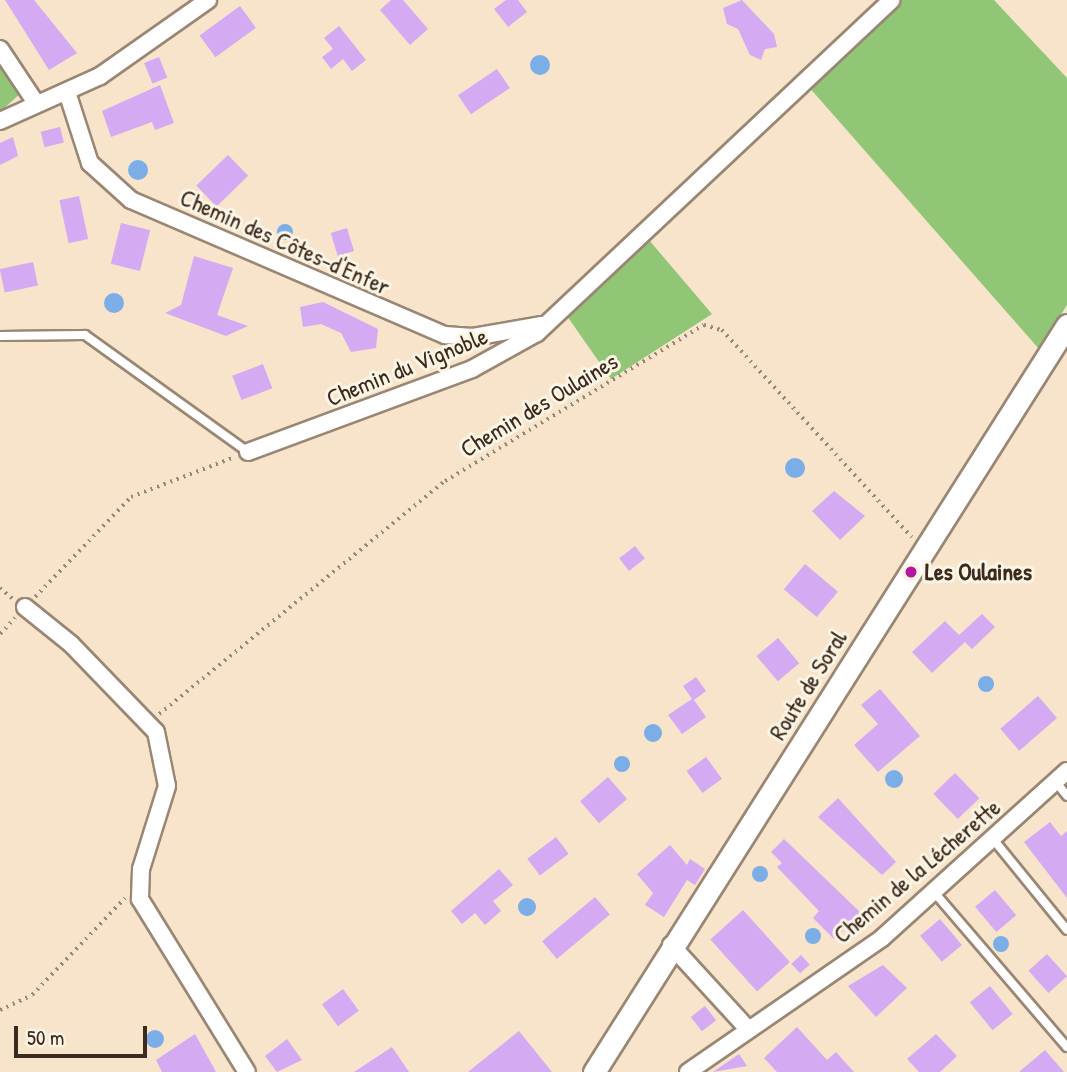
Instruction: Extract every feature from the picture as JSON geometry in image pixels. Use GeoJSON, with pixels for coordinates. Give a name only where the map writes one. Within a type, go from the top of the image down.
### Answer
{"type":"FeatureCollection","features":[{"type":"Feature","properties":{"kind":"street"},"geometry":{"type":"LineString","coordinates":[[0,121],[36,103],[67,92],[139,52],[208,0]]}},
{"type":"Feature","properties":{"kind":"street","name":"Chemin du Vignoble"},"geometry":{"type":"LineString","coordinates":[[248,452],[472,369],[548,324],[891,0]]}},
{"type":"Feature","properties":{"kind":"street"},"geometry":{"type":"LineString","coordinates":[[0,49],[36,103]]}},
{"type":"Feature","properties":{"kind":"street","name":"Chemin des Côtes-d'Enfer"},"geometry":{"type":"LineString","coordinates":[[67,92],[90,163],[131,200],[445,335],[473,337],[548,324]]}},
{"type":"Feature","properties":{"kind":"street","name":"Route de Soral"},"geometry":{"type":"LineString","coordinates":[[594,1072],[671,945],[1067,325]]}},
{"type":"Feature","properties":{"kind":"street"},"geometry":{"type":"LineString","coordinates":[[25,607],[149,722],[163,755],[167,786],[141,869],[140,899],[247,1072]]}},
{"type":"Feature","properties":{"kind":"street","name":"Chemin de la Lécherette"},"geometry":{"type":"LineString","coordinates":[[688,1072],[707,1067],[748,1028],[882,937],[1061,776]]}},
{"type":"Feature","properties":{"kind":"street"},"geometry":{"type":"LineString","coordinates":[[671,945],[748,1028]]}},
{"type":"Feature","properties":{"kind":"lane"},"geometry":{"type":"LineString","coordinates":[[0,336],[85,335],[248,452]]}},
{"type":"Feature","properties":{"kind":"lane"},"geometry":{"type":"LineString","coordinates":[[1061,776],[1067,796]]}},
{"type":"Feature","properties":{"kind":"lane"},"geometry":{"type":"LineString","coordinates":[[993,839],[1067,930]]}},
{"type":"Feature","properties":{"kind":"lane"},"geometry":{"type":"LineString","coordinates":[[934,892],[1067,1047]]}},
{"type":"Feature","properties":{"kind":"path","name":"Chemin des Oulaines"},"geometry":{"type":"LineString","coordinates":[[149,722],[445,481],[704,325],[722,330],[924,551]]}},
{"type":"Feature","properties":{"kind":"path"},"geometry":{"type":"LineString","coordinates":[[0,634],[131,497],[248,452]]}},
{"type":"Feature","properties":{"kind":"path"},"geometry":{"type":"LineString","coordinates":[[0,1010],[32,995],[113,911]]}},
{"type":"Feature","properties":{"kind":"green space"},"geometry":{"type":"Polygon","coordinates":[[[898,0],[994,0],[1067,78],[1067,305],[1039,349],[808,86],[898,0]]]}},
{"type":"Feature","properties":{"kind":"green space"},"geometry":{"type":"Polygon","coordinates":[[[0,61],[22,92],[0,112],[0,61]]]}},
{"type":"Feature","properties":{"kind":"green space"},"geometry":{"type":"Polygon","coordinates":[[[649,240],[712,314],[611,379],[567,316],[649,240]]]}},
{"type":"Feature","properties":{"kind":"water"},"geometry":{"type":"Polygon","coordinates":[[[540,55],[547,58],[550,65],[547,72],[540,75],[533,72],[530,65],[533,58],[540,55]]]}},
{"type":"Feature","properties":{"kind":"water"},"geometry":{"type":"Polygon","coordinates":[[[138,160],[145,163],[148,170],[145,177],[138,180],[131,177],[128,170],[131,163],[138,160]]]}},
{"type":"Feature","properties":{"kind":"water"},"geometry":{"type":"Polygon","coordinates":[[[282,224],[288,224],[293,232],[291,238],[282,240],[277,235],[277,229],[282,224]]]}},
{"type":"Feature","properties":{"kind":"water"},"geometry":{"type":"Polygon","coordinates":[[[114,293],[121,296],[124,303],[121,310],[114,313],[107,310],[104,303],[107,296],[114,293]]]}},
{"type":"Feature","properties":{"kind":"water"},"geometry":{"type":"Polygon","coordinates":[[[795,458],[802,461],[805,468],[802,475],[795,478],[788,475],[785,468],[788,461],[795,458]]]}},
{"type":"Feature","properties":{"kind":"water"},"geometry":{"type":"Polygon","coordinates":[[[986,676],[992,678],[992,690],[986,692],[980,690],[978,684],[980,678],[986,676]]]}},
{"type":"Feature","properties":{"kind":"water"},"geometry":{"type":"Polygon","coordinates":[[[653,724],[659,727],[662,733],[659,739],[653,742],[647,739],[644,733],[647,727],[653,724]]]}},
{"type":"Feature","properties":{"kind":"water"},"geometry":{"type":"Polygon","coordinates":[[[619,756],[625,756],[630,764],[628,770],[619,772],[614,767],[614,761],[619,756]]]}},
{"type":"Feature","properties":{"kind":"water"},"geometry":{"type":"Polygon","coordinates":[[[894,770],[900,773],[903,779],[900,785],[894,788],[888,785],[885,779],[888,773],[894,770]]]}},
{"type":"Feature","properties":{"kind":"water"},"geometry":{"type":"Polygon","coordinates":[[[760,866],[766,868],[766,880],[760,882],[754,880],[752,874],[754,868],[760,866]]]}},
{"type":"Feature","properties":{"kind":"water"},"geometry":{"type":"Polygon","coordinates":[[[523,898],[531,898],[536,907],[534,914],[523,916],[518,911],[518,903],[523,898]]]}},
{"type":"Feature","properties":{"kind":"water"},"geometry":{"type":"Polygon","coordinates":[[[813,928],[819,930],[819,942],[813,944],[807,942],[805,936],[807,930],[813,928]]]}},
{"type":"Feature","properties":{"kind":"water"},"geometry":{"type":"Polygon","coordinates":[[[998,936],[1004,936],[1009,944],[1007,950],[998,952],[993,947],[993,941],[998,936]]]}},
{"type":"Feature","properties":{"kind":"water"},"geometry":{"type":"Polygon","coordinates":[[[151,1030],[159,1030],[164,1039],[162,1046],[151,1048],[146,1043],[146,1035],[151,1030]]]}},
{"type":"Feature","properties":{"kind":"building"},"geometry":{"type":"Polygon","coordinates":[[[5,0],[34,0],[77,53],[49,70],[5,0]]]}},
{"type":"Feature","properties":{"kind":"building"},"geometry":{"type":"Polygon","coordinates":[[[391,0],[403,0],[428,29],[410,45],[380,10],[391,0]]]}},
{"type":"Feature","properties":{"kind":"building"},"geometry":{"type":"Polygon","coordinates":[[[506,0],[518,0],[527,12],[508,27],[494,9],[506,0]]]}},
{"type":"Feature","properties":{"kind":"building"},"geometry":{"type":"Polygon","coordinates":[[[742,0],[774,34],[777,47],[765,49],[761,60],[750,55],[738,29],[727,24],[723,8],[742,0]]]}},
{"type":"Feature","properties":{"kind":"building"},"geometry":{"type":"Polygon","coordinates":[[[240,6],[256,28],[215,57],[200,35],[240,6]]]}},
{"type":"Feature","properties":{"kind":"building"},"geometry":{"type":"Polygon","coordinates":[[[339,26],[366,60],[352,71],[343,59],[331,69],[322,57],[333,49],[324,38],[339,26]]]}},
{"type":"Feature","properties":{"kind":"building"},"geometry":{"type":"Polygon","coordinates":[[[159,57],[167,77],[152,83],[144,63],[159,57]]]}},
{"type":"Feature","properties":{"kind":"building"},"geometry":{"type":"Polygon","coordinates":[[[497,69],[510,88],[471,114],[458,95],[497,69]]]}},
{"type":"Feature","properties":{"kind":"building"},"geometry":{"type":"Polygon","coordinates":[[[160,85],[174,123],[155,130],[152,122],[111,137],[102,111],[160,85]]]}},
{"type":"Feature","properties":{"kind":"building"},"geometry":{"type":"Polygon","coordinates":[[[60,127],[64,143],[44,147],[41,132],[60,127]]]}},
{"type":"Feature","properties":{"kind":"building"},"geometry":{"type":"Polygon","coordinates":[[[13,137],[18,156],[0,165],[0,143],[13,137]]]}},
{"type":"Feature","properties":{"kind":"building"},"geometry":{"type":"Polygon","coordinates":[[[228,155],[248,176],[216,206],[196,186],[228,155]]]}},
{"type":"Feature","properties":{"kind":"building"},"geometry":{"type":"Polygon","coordinates":[[[79,196],[88,239],[69,243],[59,200],[79,196]]]}},
{"type":"Feature","properties":{"kind":"building"},"geometry":{"type":"Polygon","coordinates":[[[121,223],[150,230],[140,271],[111,264],[121,223]]]}},
{"type":"Feature","properties":{"kind":"building"},"geometry":{"type":"Polygon","coordinates":[[[347,228],[354,251],[338,256],[331,233],[347,228]]]}},
{"type":"Feature","properties":{"kind":"building"},"geometry":{"type":"Polygon","coordinates":[[[194,256],[233,268],[217,315],[248,326],[226,336],[165,313],[181,305],[194,256]]]}},
{"type":"Feature","properties":{"kind":"building"},"geometry":{"type":"Polygon","coordinates":[[[33,262],[38,285],[5,293],[0,269],[33,262]]]}},
{"type":"Feature","properties":{"kind":"building"},"geometry":{"type":"Polygon","coordinates":[[[323,302],[378,329],[376,348],[351,352],[341,333],[321,324],[303,327],[300,307],[323,302]]]}},
{"type":"Feature","properties":{"kind":"building"},"geometry":{"type":"Polygon","coordinates":[[[263,364],[272,388],[242,400],[232,376],[263,364]]]}},
{"type":"Feature","properties":{"kind":"building"},"geometry":{"type":"Polygon","coordinates":[[[834,491],[865,516],[840,540],[812,511],[834,491]]]}},
{"type":"Feature","properties":{"kind":"building"},"geometry":{"type":"Polygon","coordinates":[[[635,546],[645,559],[629,571],[619,558],[635,546]]]}},
{"type":"Feature","properties":{"kind":"building"},"geometry":{"type":"Polygon","coordinates":[[[805,564],[838,592],[817,617],[784,589],[805,564]]]}},
{"type":"Feature","properties":{"kind":"building"},"geometry":{"type":"Polygon","coordinates":[[[982,614],[995,627],[972,649],[965,642],[932,673],[912,652],[945,621],[959,635],[982,614]]]}},
{"type":"Feature","properties":{"kind":"building"},"geometry":{"type":"Polygon","coordinates":[[[778,638],[799,663],[778,681],[757,656],[778,638]]]}},
{"type":"Feature","properties":{"kind":"building"},"geometry":{"type":"Polygon","coordinates":[[[696,677],[706,691],[694,700],[706,717],[682,734],[668,715],[692,699],[683,686],[696,677]]]}},
{"type":"Feature","properties":{"kind":"building"},"geometry":{"type":"Polygon","coordinates":[[[880,689],[920,736],[878,772],[854,745],[878,724],[861,705],[880,689]]]}},
{"type":"Feature","properties":{"kind":"building"},"geometry":{"type":"Polygon","coordinates":[[[1038,696],[1057,718],[1019,751],[1000,729],[1038,696]]]}},
{"type":"Feature","properties":{"kind":"building"},"geometry":{"type":"Polygon","coordinates":[[[706,757],[722,779],[702,793],[687,771],[706,757]]]}},
{"type":"Feature","properties":{"kind":"building"},"geometry":{"type":"Polygon","coordinates":[[[955,773],[979,798],[958,819],[933,794],[955,773]]]}},
{"type":"Feature","properties":{"kind":"building"},"geometry":{"type":"Polygon","coordinates":[[[608,777],[627,799],[599,823],[580,801],[608,777]]]}},
{"type":"Feature","properties":{"kind":"building"},"geometry":{"type":"Polygon","coordinates":[[[838,798],[896,862],[882,875],[818,817],[838,798]]]}},
{"type":"Feature","properties":{"kind":"building"},"geometry":{"type":"Polygon","coordinates":[[[1050,822],[1061,836],[1067,831],[1067,898],[1024,842],[1050,822]]]}},
{"type":"Feature","properties":{"kind":"building"},"geometry":{"type":"Polygon","coordinates":[[[556,837],[569,854],[540,875],[527,859],[556,837]]]}},
{"type":"Feature","properties":{"kind":"building"},"geometry":{"type":"Polygon","coordinates":[[[784,839],[861,913],[834,939],[813,918],[819,911],[777,867],[782,863],[771,852],[784,839]]]}},
{"type":"Feature","properties":{"kind":"building"},"geometry":{"type":"Polygon","coordinates":[[[670,845],[687,865],[690,859],[705,869],[695,885],[687,880],[664,917],[645,905],[653,893],[637,874],[670,845]]]}},
{"type":"Feature","properties":{"kind":"building"},"geometry":{"type":"Polygon","coordinates":[[[499,869],[513,885],[493,901],[501,911],[485,925],[475,913],[462,924],[451,911],[499,869]]]}},
{"type":"Feature","properties":{"kind":"building"},"geometry":{"type":"Polygon","coordinates":[[[995,890],[1016,915],[996,932],[975,907],[995,890]]]}},
{"type":"Feature","properties":{"kind":"building"},"geometry":{"type":"Polygon","coordinates":[[[595,897],[610,915],[557,959],[542,941],[595,897]]]}},
{"type":"Feature","properties":{"kind":"building"},"geometry":{"type":"Polygon","coordinates":[[[743,910],[790,962],[757,991],[710,939],[743,910]]]}},
{"type":"Feature","properties":{"kind":"building"},"geometry":{"type":"Polygon","coordinates":[[[940,919],[962,945],[942,962],[920,936],[940,919]]]}},
{"type":"Feature","properties":{"kind":"building"},"geometry":{"type":"Polygon","coordinates":[[[1047,954],[1067,976],[1048,993],[1028,971],[1047,954]]]}},
{"type":"Feature","properties":{"kind":"building"},"geometry":{"type":"Polygon","coordinates":[[[801,955],[810,965],[800,973],[791,964],[801,955]]]}},
{"type":"Feature","properties":{"kind":"building"},"geometry":{"type":"Polygon","coordinates":[[[883,965],[907,988],[876,1017],[848,986],[883,965]]]}},
{"type":"Feature","properties":{"kind":"building"},"geometry":{"type":"Polygon","coordinates":[[[990,986],[1013,1014],[992,1030],[970,1002],[990,986]]]}},
{"type":"Feature","properties":{"kind":"building"},"geometry":{"type":"Polygon","coordinates":[[[343,989],[359,1011],[338,1026],[322,1004],[343,989]]]}},
{"type":"Feature","properties":{"kind":"building"},"geometry":{"type":"Polygon","coordinates":[[[705,1006],[716,1020],[702,1031],[691,1017],[705,1006]]]}},
{"type":"Feature","properties":{"kind":"building"},"geometry":{"type":"Polygon","coordinates":[[[797,1027],[827,1060],[836,1052],[854,1072],[777,1072],[764,1058],[797,1027]]]}},
{"type":"Feature","properties":{"kind":"building"},"geometry":{"type":"Polygon","coordinates":[[[519,1031],[552,1072],[468,1072],[519,1031]]]}},
{"type":"Feature","properties":{"kind":"building"},"geometry":{"type":"Polygon","coordinates":[[[195,1034],[216,1072],[162,1072],[156,1060],[195,1034]]]}},
{"type":"Feature","properties":{"kind":"building"},"geometry":{"type":"Polygon","coordinates":[[[936,1034],[957,1056],[940,1072],[919,1072],[907,1059],[936,1034]]]}},
{"type":"Feature","properties":{"kind":"building"},"geometry":{"type":"Polygon","coordinates":[[[287,1039],[302,1060],[277,1072],[265,1056],[287,1039]]]}},
{"type":"Feature","properties":{"kind":"building"},"geometry":{"type":"Polygon","coordinates":[[[392,1047],[409,1072],[354,1072],[392,1047]]]}},
{"type":"Feature","properties":{"kind":"building"},"geometry":{"type":"Polygon","coordinates":[[[1045,1050],[1064,1072],[1019,1072],[1045,1050]]]}},
{"type":"Feature","properties":{"kind":"building"},"geometry":{"type":"Polygon","coordinates":[[[739,1054],[747,1066],[713,1072],[739,1054]]]}},
{"type":"Feature","properties":{"kind":"place","name":"Les Oulaines"},"geometry":{"type":"Point","coordinates":[911,572]}}]}
